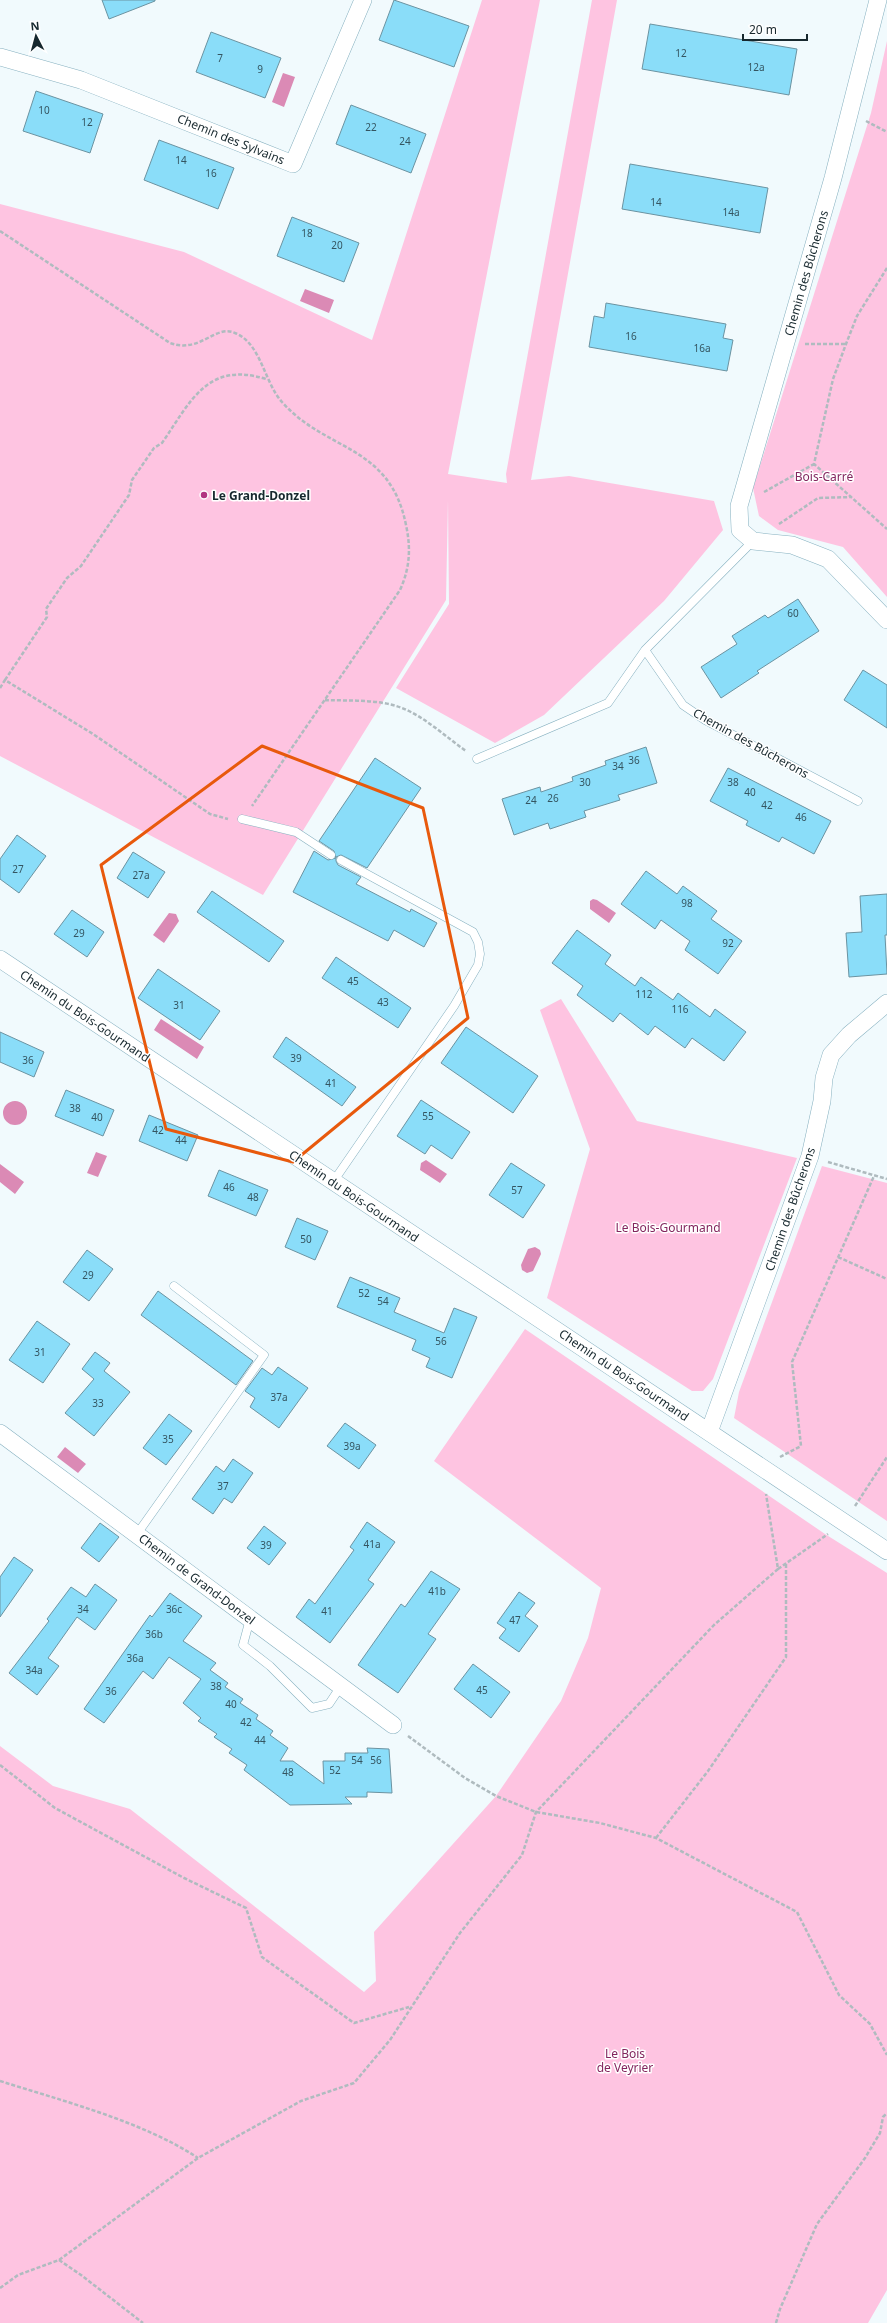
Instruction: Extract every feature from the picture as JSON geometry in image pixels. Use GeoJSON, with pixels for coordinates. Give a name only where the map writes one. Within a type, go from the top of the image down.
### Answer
{"type":"FeatureCollection","features":[{"type":"Feature","properties":{"kind":"street","name":"Chemin des Sylvains"},"geometry":{"type":"LineString","coordinates":[[0,57],[82,80],[293,164],[363,0]]}},
{"type":"Feature","properties":{"kind":"street","name":"Chemin des Bûcherons"},"geometry":{"type":"LineString","coordinates":[[753,541],[740,530],[739,506],[833,178],[878,0]]}},
{"type":"Feature","properties":{"kind":"street"},"geometry":{"type":"LineString","coordinates":[[753,541],[792,545],[828,559],[887,620]]}},
{"type":"Feature","properties":{"kind":"street","name":"Chemin du Bois-Gourmand"},"geometry":{"type":"LineString","coordinates":[[0,959],[763,1467]]}},
{"type":"Feature","properties":{"kind":"street","name":"Chemin des Bûcherons"},"geometry":{"type":"LineString","coordinates":[[709,1432],[810,1156],[822,1101],[824,1078],[831,1055],[849,1035],[887,1003]]}},
{"type":"Feature","properties":{"kind":"street","name":"Chemin de Grand-Donzel"},"geometry":{"type":"LineString","coordinates":[[0,1432],[393,1725]]}},
{"type":"Feature","properties":{"kind":"street"},"geometry":{"type":"LineString","coordinates":[[763,1467],[887,1551]]}},
{"type":"Feature","properties":{"kind":"lane"},"geometry":{"type":"LineString","coordinates":[[477,759],[608,703],[645,650],[753,541]]}},
{"type":"Feature","properties":{"kind":"lane","name":"Chemin des Bûcherons"},"geometry":{"type":"LineString","coordinates":[[645,650],[683,705],[699,716],[858,801]]}},
{"type":"Feature","properties":{"kind":"lane"},"geometry":{"type":"LineString","coordinates":[[242,819],[296,832],[331,855]]}},
{"type":"Feature","properties":{"kind":"lane"},"geometry":{"type":"LineString","coordinates":[[333,1182],[454,1006],[478,965],[480,954],[478,942],[473,932],[341,860]]}},
{"type":"Feature","properties":{"kind":"lane"},"geometry":{"type":"LineString","coordinates":[[137,1534],[264,1355],[174,1286]]}},
{"type":"Feature","properties":{"kind":"lane"},"geometry":{"type":"LineString","coordinates":[[250,1619],[243,1645],[270,1666],[312,1708],[329,1704],[341,1686]]}},
{"type":"Feature","properties":{"kind":"path"},"geometry":{"type":"LineString","coordinates":[[0,231],[170,344],[185,347],[220,332],[228,331],[240,335],[248,341],[258,357],[267,379],[282,402],[294,414],[325,434],[356,451],[381,470],[400,502],[409,535],[410,560],[400,590],[242,819],[231,820],[210,814],[93,734],[5,680]]}},
{"type":"Feature","properties":{"kind":"path"},"geometry":{"type":"LineString","coordinates":[[739,506],[814,464],[833,379],[846,344],[857,316],[887,268]]}},
{"type":"Feature","properties":{"kind":"path"},"geometry":{"type":"LineString","coordinates":[[785,344],[846,344]]}},
{"type":"Feature","properties":{"kind":"path"},"geometry":{"type":"LineString","coordinates":[[0,688],[47,617],[46,609],[67,578],[81,566],[129,495],[132,480],[154,448],[162,443],[198,391],[214,380],[231,374],[250,374],[267,379]]}},
{"type":"Feature","properties":{"kind":"path"},"geometry":{"type":"LineString","coordinates":[[814,464],[887,529]]}},
{"type":"Feature","properties":{"kind":"path"},"geometry":{"type":"LineString","coordinates":[[753,541],[818,498],[852,497]]}},
{"type":"Feature","properties":{"kind":"path"},"geometry":{"type":"LineString","coordinates":[[325,700],[383,704],[403,709],[418,717],[477,759]]}},
{"type":"Feature","properties":{"kind":"path"},"geometry":{"type":"LineString","coordinates":[[810,1156],[887,1179]]}},
{"type":"Feature","properties":{"kind":"path"},"geometry":{"type":"LineString","coordinates":[[0,2288],[18,2275],[59,2260],[198,2158],[301,2101],[354,2083],[390,2040],[460,1932],[522,1855],[536,1812],[714,1625],[778,1569],[763,1467],[801,1446],[792,1362],[874,1176]]}},
{"type":"Feature","properties":{"kind":"path"},"geometry":{"type":"LineString","coordinates":[[838,1257],[887,1279]]}},
{"type":"Feature","properties":{"kind":"path"},"geometry":{"type":"LineString","coordinates":[[656,1838],[708,1771],[786,1657],[786,1563]]}},
{"type":"Feature","properties":{"kind":"path"},"geometry":{"type":"LineString","coordinates":[[393,1725],[483,1789],[496,1796],[536,1812],[600,1823],[656,1838],[797,1912],[839,1996],[870,2024],[887,2055]]}},
{"type":"Feature","properties":{"kind":"path"},"geometry":{"type":"LineString","coordinates":[[0,1765],[55,1808],[184,1878],[246,1908],[262,1957],[354,2024],[410,2007]]}},
{"type":"Feature","properties":{"kind":"path"},"geometry":{"type":"LineString","coordinates":[[0,2081],[130,2125],[175,2143],[198,2158]]}},
{"type":"Feature","properties":{"kind":"path"},"geometry":{"type":"LineString","coordinates":[[776,2323],[780,2309],[817,2224],[865,2158],[880,2133],[883,2117],[887,2113]]}},
{"type":"Feature","properties":{"kind":"path"},"geometry":{"type":"LineString","coordinates":[[59,2260],[143,2323]]}},
{"type":"Feature","properties":{"kind":"highlighted area"},"geometry":{"type":"Polygon","coordinates":[[[262,746],[423,808],[468,1018],[293,1162],[166,1129],[101,865],[262,746]]]}},
{"type":"Feature","properties":{"kind":"green space","name":"Le Grand-Donzel"},"geometry":{"type":"Polygon","coordinates":[[[482,0],[540,0],[448,474],[507,483],[506,474],[592,0],[617,0],[531,480],[569,476],[714,501],[723,530],[664,601],[544,715],[495,743],[396,688],[449,604],[448,500],[446,600],[263,895],[0,756],[0,204],[184,252],[372,340],[482,0]]]}},
{"type":"Feature","properties":{"kind":"green space","name":"Bois-Carré"},"geometry":{"type":"Polygon","coordinates":[[[887,41],[887,597],[843,547],[778,530],[759,516],[753,488],[871,113],[887,41]]]}},
{"type":"Feature","properties":{"kind":"green space","name":"Le Bois-Gourmand"},"geometry":{"type":"Polygon","coordinates":[[[561,999],[637,1121],[797,1158],[713,1379],[703,1391],[692,1391],[547,1298],[590,1149],[540,1010],[561,999]]]}},
{"type":"Feature","properties":{"kind":"green space"},"geometry":{"type":"Polygon","coordinates":[[[822,1166],[887,1183],[887,1521],[734,1418],[739,1392],[822,1166]]]}},
{"type":"Feature","properties":{"kind":"green space","name":"Le Bois de Veyrier"},"geometry":{"type":"Polygon","coordinates":[[[525,1329],[825,1534],[887,1573],[887,2290],[868,2323],[0,2323],[0,1746],[53,1786],[130,1809],[364,1992],[376,1981],[374,1932],[496,1796],[561,1701],[588,1638],[601,1588],[434,1461],[525,1329]]]}},
{"type":"Feature","properties":{"kind":"shaded area"},"geometry":{"type":"Polygon","coordinates":[[[283,73],[295,77],[284,107],[272,102],[283,73]]]}},
{"type":"Feature","properties":{"kind":"shaded area"},"geometry":{"type":"Polygon","coordinates":[[[305,289],[334,300],[329,313],[300,301],[305,289]]]}},
{"type":"Feature","properties":{"kind":"shaded area"},"geometry":{"type":"Polygon","coordinates":[[[593,899],[597,900],[616,913],[609,923],[590,909],[590,901],[593,899]]]}},
{"type":"Feature","properties":{"kind":"shaded area"},"geometry":{"type":"Polygon","coordinates":[[[169,913],[176,914],[179,921],[164,943],[153,935],[169,913]]]}},
{"type":"Feature","properties":{"kind":"shaded area"},"geometry":{"type":"Polygon","coordinates":[[[161,1019],[204,1047],[197,1059],[154,1030],[161,1019]]]}},
{"type":"Feature","properties":{"kind":"shaded area"},"geometry":{"type":"Polygon","coordinates":[[[15,1101],[24,1104],[27,1113],[24,1122],[15,1125],[6,1122],[3,1113],[6,1104],[15,1101]]]}},
{"type":"Feature","properties":{"kind":"shaded area"},"geometry":{"type":"Polygon","coordinates":[[[96,1152],[107,1156],[98,1177],[87,1173],[96,1152]]]}},
{"type":"Feature","properties":{"kind":"shaded area"},"geometry":{"type":"Polygon","coordinates":[[[426,1160],[447,1174],[440,1183],[420,1170],[421,1163],[426,1160]]]}},
{"type":"Feature","properties":{"kind":"shaded area"},"geometry":{"type":"Polygon","coordinates":[[[0,1164],[24,1182],[15,1194],[0,1182],[0,1164]]]}},
{"type":"Feature","properties":{"kind":"shaded area"},"geometry":{"type":"Polygon","coordinates":[[[535,1247],[540,1250],[541,1254],[533,1271],[527,1273],[522,1270],[521,1265],[528,1249],[535,1247]]]}},
{"type":"Feature","properties":{"kind":"shaded area"},"geometry":{"type":"Polygon","coordinates":[[[65,1447],[86,1464],[78,1473],[57,1457],[65,1447]]]}},
{"type":"Feature","properties":{"kind":"building"},"geometry":{"type":"Polygon","coordinates":[[[102,0],[155,0],[155,1],[109,19],[102,0]]]}},
{"type":"Feature","properties":{"kind":"building"},"geometry":{"type":"Polygon","coordinates":[[[394,0],[469,26],[454,67],[379,40],[394,0]]]}},
{"type":"Feature","properties":{"kind":"building"},"geometry":{"type":"Polygon","coordinates":[[[650,24],[797,49],[789,95],[642,69],[650,24]]]}},
{"type":"Feature","properties":{"kind":"building"},"geometry":{"type":"Polygon","coordinates":[[[211,32],[281,58],[265,98],[196,72],[211,32]]]}},
{"type":"Feature","properties":{"kind":"building"},"geometry":{"type":"Polygon","coordinates":[[[36,91],[103,114],[90,153],[23,131],[36,91]]]}},
{"type":"Feature","properties":{"kind":"building"},"geometry":{"type":"Polygon","coordinates":[[[351,105],[426,134],[411,173],[336,144],[351,105]]]}},
{"type":"Feature","properties":{"kind":"building"},"geometry":{"type":"Polygon","coordinates":[[[159,140],[234,168],[218,209],[144,180],[159,140]]]}},
{"type":"Feature","properties":{"kind":"building"},"geometry":{"type":"Polygon","coordinates":[[[630,164],[768,188],[760,233],[622,209],[630,164]]]}},
{"type":"Feature","properties":{"kind":"building"},"geometry":{"type":"Polygon","coordinates":[[[292,217],[359,243],[344,282],[277,256],[292,217]]]}},
{"type":"Feature","properties":{"kind":"building"},"geometry":{"type":"Polygon","coordinates":[[[606,303],[726,324],[723,338],[733,340],[727,371],[589,347],[594,316],[604,318],[606,303]]]}},
{"type":"Feature","properties":{"kind":"building"},"geometry":{"type":"Polygon","coordinates":[[[798,599],[819,631],[757,671],[759,673],[721,698],[701,667],[737,644],[732,636],[765,615],[768,618],[798,599]]]}},
{"type":"Feature","properties":{"kind":"building"},"geometry":{"type":"Polygon","coordinates":[[[863,670],[887,685],[887,728],[844,700],[863,670]]]}},
{"type":"Feature","properties":{"kind":"building"},"geometry":{"type":"Polygon","coordinates":[[[646,747],[657,783],[618,795],[620,800],[584,811],[586,817],[550,829],[548,823],[514,835],[502,799],[540,787],[541,792],[573,781],[572,777],[606,765],[605,761],[646,747]]]}},
{"type":"Feature","properties":{"kind":"building"},"geometry":{"type":"Polygon","coordinates":[[[375,758],[421,788],[367,868],[341,855],[336,858],[334,851],[319,841],[375,758]]]}},
{"type":"Feature","properties":{"kind":"building"},"geometry":{"type":"Polygon","coordinates":[[[728,768],[831,821],[814,854],[782,837],[779,842],[746,825],[748,821],[710,801],[728,768]]]}},
{"type":"Feature","properties":{"kind":"building"},"geometry":{"type":"Polygon","coordinates":[[[17,835],[46,856],[19,893],[0,879],[0,859],[17,835]]]}},
{"type":"Feature","properties":{"kind":"building"},"geometry":{"type":"Polygon","coordinates":[[[314,851],[328,860],[336,858],[338,865],[361,877],[356,884],[410,912],[411,909],[437,923],[424,947],[394,930],[388,941],[293,892],[314,851]]]}},
{"type":"Feature","properties":{"kind":"building"},"geometry":{"type":"Polygon","coordinates":[[[133,852],[165,872],[148,898],[117,878],[133,852]]]}},
{"type":"Feature","properties":{"kind":"building"},"geometry":{"type":"Polygon","coordinates":[[[646,871],[677,894],[683,886],[717,911],[711,919],[742,941],[718,974],[685,950],[690,941],[661,920],[655,929],[621,904],[646,871]]]}},
{"type":"Feature","properties":{"kind":"building"},"geometry":{"type":"Polygon","coordinates":[[[212,891],[284,941],[269,962],[197,912],[212,891]]]}},
{"type":"Feature","properties":{"kind":"building"},"geometry":{"type":"Polygon","coordinates":[[[887,894],[887,935],[885,935],[887,974],[849,977],[846,933],[862,932],[860,896],[887,894]]]}},
{"type":"Feature","properties":{"kind":"building"},"geometry":{"type":"Polygon","coordinates":[[[72,910],[104,932],[87,957],[54,934],[72,910]]]}},
{"type":"Feature","properties":{"kind":"building"},"geometry":{"type":"Polygon","coordinates":[[[577,930],[611,955],[605,964],[635,986],[641,977],[673,1000],[678,993],[710,1017],[715,1009],[746,1032],[724,1061],[692,1038],[685,1048],[655,1026],[648,1035],[620,1013],[613,1022],[577,995],[583,986],[552,963],[577,930]]]}},
{"type":"Feature","properties":{"kind":"building"},"geometry":{"type":"Polygon","coordinates":[[[336,957],[411,1008],[398,1028],[322,978],[336,957]]]}},
{"type":"Feature","properties":{"kind":"building"},"geometry":{"type":"Polygon","coordinates":[[[158,969],[220,1011],[200,1040],[138,998],[158,969]]]}},
{"type":"Feature","properties":{"kind":"building"},"geometry":{"type":"Polygon","coordinates":[[[466,1027],[538,1076],[513,1113],[441,1063],[466,1027]]]}},
{"type":"Feature","properties":{"kind":"building"},"geometry":{"type":"Polygon","coordinates":[[[0,1032],[44,1052],[34,1077],[0,1062],[0,1032]]]}},
{"type":"Feature","properties":{"kind":"building"},"geometry":{"type":"Polygon","coordinates":[[[286,1037],[356,1087],[342,1106],[273,1057],[286,1037]]]}},
{"type":"Feature","properties":{"kind":"building"},"geometry":{"type":"Polygon","coordinates":[[[66,1090],[114,1110],[103,1136],[55,1116],[66,1090]]]}},
{"type":"Feature","properties":{"kind":"building"},"geometry":{"type":"Polygon","coordinates":[[[421,1100],[470,1132],[452,1159],[431,1145],[425,1154],[397,1136],[421,1100]]]}},
{"type":"Feature","properties":{"kind":"building"},"geometry":{"type":"Polygon","coordinates":[[[149,1115],[198,1135],[187,1161],[139,1141],[149,1115]]]}},
{"type":"Feature","properties":{"kind":"building"},"geometry":{"type":"Polygon","coordinates":[[[511,1163],[545,1185],[523,1218],[489,1195],[511,1163]]]}},
{"type":"Feature","properties":{"kind":"building"},"geometry":{"type":"Polygon","coordinates":[[[219,1170],[268,1190],[256,1216],[208,1196],[219,1170]]]}},
{"type":"Feature","properties":{"kind":"building"},"geometry":{"type":"Polygon","coordinates":[[[297,1218],[328,1231],[315,1260],[285,1247],[297,1218]]]}},
{"type":"Feature","properties":{"kind":"building"},"geometry":{"type":"Polygon","coordinates":[[[87,1250],[113,1269],[89,1301],[63,1282],[87,1250]]]}},
{"type":"Feature","properties":{"kind":"building"},"geometry":{"type":"Polygon","coordinates":[[[350,1277],[400,1298],[394,1312],[444,1333],[454,1308],[477,1317],[452,1378],[426,1367],[430,1358],[412,1350],[416,1340],[337,1307],[350,1277]]]}},
{"type":"Feature","properties":{"kind":"building"},"geometry":{"type":"Polygon","coordinates":[[[158,1291],[253,1361],[236,1385],[141,1315],[158,1291]]]}},
{"type":"Feature","properties":{"kind":"building"},"geometry":{"type":"Polygon","coordinates":[[[37,1321],[70,1344],[43,1383],[9,1360],[37,1321]]]}},
{"type":"Feature","properties":{"kind":"building"},"geometry":{"type":"Polygon","coordinates":[[[95,1352],[110,1363],[104,1371],[130,1392],[94,1436],[65,1413],[94,1379],[82,1369],[95,1352]]]}},
{"type":"Feature","properties":{"kind":"building"},"geometry":{"type":"Polygon","coordinates":[[[278,1367],[308,1388],[279,1428],[250,1407],[255,1398],[245,1391],[262,1368],[272,1375],[278,1367]]]}},
{"type":"Feature","properties":{"kind":"building"},"geometry":{"type":"Polygon","coordinates":[[[169,1414],[192,1431],[166,1465],[143,1448],[169,1414]]]}},
{"type":"Feature","properties":{"kind":"building"},"geometry":{"type":"Polygon","coordinates":[[[345,1423],[376,1445],[359,1469],[327,1446],[345,1423]]]}},
{"type":"Feature","properties":{"kind":"building"},"geometry":{"type":"Polygon","coordinates":[[[233,1459],[253,1473],[232,1503],[224,1498],[213,1514],[192,1499],[216,1466],[224,1472],[233,1459]]]}},
{"type":"Feature","properties":{"kind":"building"},"geometry":{"type":"Polygon","coordinates":[[[367,1522],[395,1542],[368,1580],[374,1584],[330,1643],[296,1617],[309,1599],[315,1604],[354,1550],[350,1547],[367,1522]]]}},
{"type":"Feature","properties":{"kind":"building"},"geometry":{"type":"Polygon","coordinates":[[[100,1523],[119,1537],[99,1562],[81,1548],[100,1523]]]}},
{"type":"Feature","properties":{"kind":"building"},"geometry":{"type":"Polygon","coordinates":[[[264,1526],[286,1543],[269,1565],[247,1548],[264,1526]]]}},
{"type":"Feature","properties":{"kind":"building"},"geometry":{"type":"Polygon","coordinates":[[[14,1557],[33,1570],[0,1617],[0,1577],[14,1557]]]}},
{"type":"Feature","properties":{"kind":"building"},"geometry":{"type":"Polygon","coordinates":[[[431,1571],[460,1589],[428,1634],[436,1639],[398,1693],[358,1665],[401,1604],[405,1607],[431,1571]]]}},
{"type":"Feature","properties":{"kind":"building"},"geometry":{"type":"Polygon","coordinates":[[[95,1584],[117,1600],[95,1630],[77,1617],[48,1658],[59,1666],[37,1695],[9,1673],[49,1621],[47,1619],[71,1587],[86,1597],[95,1584]]]}},
{"type":"Feature","properties":{"kind":"building"},"geometry":{"type":"Polygon","coordinates":[[[519,1592],[535,1603],[525,1616],[538,1626],[519,1652],[499,1638],[506,1629],[497,1623],[519,1592]]]}},
{"type":"Feature","properties":{"kind":"building"},"geometry":{"type":"Polygon","coordinates":[[[170,1593],[202,1616],[183,1641],[216,1663],[210,1670],[228,1683],[225,1687],[243,1699],[240,1703],[258,1715],[256,1719],[273,1731],[270,1735],[288,1748],[280,1761],[293,1761],[324,1784],[323,1761],[345,1761],[345,1753],[368,1753],[367,1748],[389,1749],[392,1793],[367,1792],[367,1797],[345,1797],[352,1804],[290,1805],[244,1770],[247,1765],[229,1753],[232,1749],[214,1737],[217,1734],[198,1721],[201,1718],[183,1703],[201,1679],[169,1657],[153,1679],[143,1671],[104,1723],[84,1709],[150,1615],[152,1617],[170,1593]]]}},
{"type":"Feature","properties":{"kind":"building"},"geometry":{"type":"Polygon","coordinates":[[[473,1664],[510,1692],[491,1718],[454,1689],[473,1664]]]}},
{"type":"Feature","properties":{"kind":"place","name":"Le Grand-Donzel"},"geometry":{"type":"Point","coordinates":[204,495]}}]}
